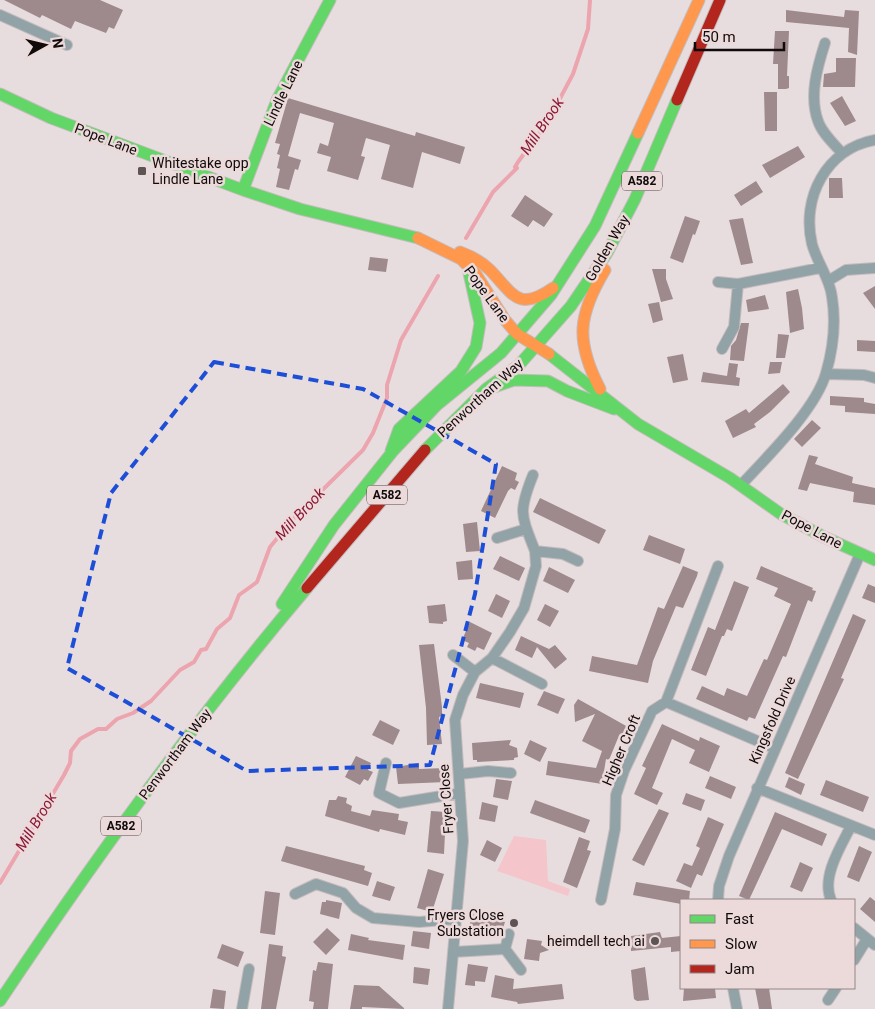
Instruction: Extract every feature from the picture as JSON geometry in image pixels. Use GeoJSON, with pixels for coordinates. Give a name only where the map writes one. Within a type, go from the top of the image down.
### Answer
{"type":"FeatureCollection","features":[{"type":"Feature","properties":{"kind":"main road","name":"Lindle Lane"},"geometry":{"type":"LineString","coordinates":[[243,190],[277,100],[330,0]]}},
{"type":"Feature","properties":{"kind":"main road","name":"Golden Way"},"geometry":{"type":"LineString","coordinates":[[517,334],[562,280],[587,243],[676,55],[699,0]]}},
{"type":"Feature","properties":{"kind":"main road","name":"Golden Way"},"geometry":{"type":"LineString","coordinates":[[536,347],[568,310],[607,253],[665,132],[720,0]]}},
{"type":"Feature","properties":{"kind":"main road","name":"Pope Lane"},"geometry":{"type":"LineString","coordinates":[[0,94],[51,118],[243,190],[300,209],[411,235],[442,248],[467,265],[475,273],[505,320],[517,334],[563,364],[638,424],[741,485],[782,514],[875,560]]}},
{"type":"Feature","properties":{"kind":"main road"},"geometry":{"type":"LineString","coordinates":[[603,395],[590,372],[583,330],[585,309],[635,214],[644,191],[649,164]]}},
{"type":"Feature","properties":{"kind":"main road"},"geometry":{"type":"LineString","coordinates":[[442,248],[458,251],[470,256],[491,271],[514,297],[524,300],[536,299],[562,280]]}},
{"type":"Feature","properties":{"kind":"main road"},"geometry":{"type":"LineString","coordinates":[[389,457],[399,429],[461,371],[476,347],[479,315],[467,265]]}},
{"type":"Feature","properties":{"kind":"main road","name":"Penwortham Way"},"geometry":{"type":"LineString","coordinates":[[250,656],[314,551],[389,457],[438,404],[497,358],[517,334]]}},
{"type":"Feature","properties":{"kind":"main road","name":"Penwortham Way"},"geometry":{"type":"LineString","coordinates":[[0,1001],[78,884],[250,656],[436,437],[486,389],[519,365],[536,347]]}},
{"type":"Feature","properties":{"kind":"main road"},"geometry":{"type":"LineString","coordinates":[[486,389],[514,380],[533,379],[548,381],[567,391],[622,412]]}},
{"type":"Feature","properties":{"kind":"street"},"geometry":{"type":"LineString","coordinates":[[0,15],[67,45]]}},
{"type":"Feature","properties":{"kind":"street"},"geometry":{"type":"LineString","coordinates":[[825,44],[816,72],[814,94],[818,122],[842,153]]}},
{"type":"Feature","properties":{"kind":"street"},"geometry":{"type":"LineString","coordinates":[[741,485],[774,450],[809,406],[826,374],[834,332],[832,297],[828,281],[820,268],[812,243],[810,205],[816,185],[827,169],[842,153],[861,142],[875,140]]}},
{"type":"Feature","properties":{"kind":"street"},"geometry":{"type":"LineString","coordinates":[[718,282],[738,284],[820,268]]}},
{"type":"Feature","properties":{"kind":"street"},"geometry":{"type":"LineString","coordinates":[[828,281],[846,270],[875,268]]}},
{"type":"Feature","properties":{"kind":"street"},"geometry":{"type":"LineString","coordinates":[[722,349],[734,327],[738,284]]}},
{"type":"Feature","properties":{"kind":"street"},"geometry":{"type":"LineString","coordinates":[[826,374],[864,374],[875,378]]}},
{"type":"Feature","properties":{"kind":"street"},"geometry":{"type":"LineString","coordinates":[[533,476],[523,501],[526,529],[536,551],[564,554],[578,561]]}},
{"type":"Feature","properties":{"kind":"street"},"geometry":{"type":"LineString","coordinates":[[497,538],[526,529]]}},
{"type":"Feature","properties":{"kind":"street","name":"Fryer Close"},"geometry":{"type":"LineString","coordinates":[[448,1009],[463,842],[455,720],[463,695],[475,672],[492,658],[524,608],[536,566],[536,551]]}},
{"type":"Feature","properties":{"kind":"street","name":"Kingsfold Drive"},"geometry":{"type":"LineString","coordinates":[[718,899],[719,886],[729,856],[774,748],[860,554]]}},
{"type":"Feature","properties":{"kind":"street","name":"Higher Croft"},"geometry":{"type":"LineString","coordinates":[[601,900],[615,829],[616,795],[621,779],[652,711],[666,702],[718,566]]}},
{"type":"Feature","properties":{"kind":"street"},"geometry":{"type":"LineString","coordinates":[[453,655],[475,672]]}},
{"type":"Feature","properties":{"kind":"street"},"geometry":{"type":"LineString","coordinates":[[492,658],[542,684]]}},
{"type":"Feature","properties":{"kind":"street"},"geometry":{"type":"LineString","coordinates":[[666,702],[774,748]]}},
{"type":"Feature","properties":{"kind":"street"},"geometry":{"type":"LineString","coordinates":[[386,763],[379,793],[398,803],[460,793]]}},
{"type":"Feature","properties":{"kind":"street"},"geometry":{"type":"LineString","coordinates":[[460,774],[488,771],[512,773]]}},
{"type":"Feature","properties":{"kind":"street"},"geometry":{"type":"LineString","coordinates":[[757,788],[875,835]]}},
{"type":"Feature","properties":{"kind":"street"},"geometry":{"type":"LineString","coordinates":[[830,899],[828,894],[832,864],[851,826]]}},
{"type":"Feature","properties":{"kind":"street"},"geometry":{"type":"LineString","coordinates":[[295,894],[316,884],[343,893],[356,908],[373,918],[419,922],[455,920]]}},
{"type":"Feature","properties":{"kind":"street"},"geometry":{"type":"LineString","coordinates":[[855,929],[871,942],[855,959]]}},
{"type":"Feature","properties":{"kind":"street"},"geometry":{"type":"LineString","coordinates":[[505,949],[509,934]]}},
{"type":"Feature","properties":{"kind":"street"},"geometry":{"type":"LineString","coordinates":[[453,952],[505,949]]}},
{"type":"Feature","properties":{"kind":"street"},"geometry":{"type":"LineString","coordinates":[[505,949],[521,970]]}},
{"type":"Feature","properties":{"kind":"street"},"geometry":{"type":"LineString","coordinates":[[242,1009],[249,970]]}},
{"type":"Feature","properties":{"kind":"street"},"geometry":{"type":"LineString","coordinates":[[733,989],[737,1009]]}},
{"type":"Feature","properties":{"kind":"street"},"geometry":{"type":"LineString","coordinates":[[828,1000],[835,989]]}},
{"type":"Feature","properties":{"kind":"highlighted area"},"geometry":{"type":"Polygon","coordinates":[[[214,362],[363,389],[496,464],[475,594],[430,765],[247,771],[67,668],[111,493],[214,362]]]}},
{"type":"Feature","properties":{"kind":"shaded area"},"geometry":{"type":"Polygon","coordinates":[[[514,836],[546,840],[548,881],[570,889],[568,896],[497,871],[514,836]]]}},
{"type":"Feature","properties":{"kind":"building"},"geometry":{"type":"Polygon","coordinates":[[[4,0],[100,0],[123,10],[114,29],[109,27],[106,33],[75,21],[71,29],[42,15],[40,18],[4,0]]]}},
{"type":"Feature","properties":{"kind":"building"},"geometry":{"type":"Polygon","coordinates":[[[786,10],[844,17],[845,10],[859,11],[857,55],[848,52],[849,28],[786,22],[786,10]]]}},
{"type":"Feature","properties":{"kind":"building"},"geometry":{"type":"Polygon","coordinates":[[[775,31],[789,31],[787,76],[789,76],[789,88],[786,89],[778,89],[778,64],[773,64],[775,31]]]}},
{"type":"Feature","properties":{"kind":"building"},"geometry":{"type":"Polygon","coordinates":[[[836,58],[856,58],[855,87],[823,87],[824,74],[836,72],[836,58]]]}},
{"type":"Feature","properties":{"kind":"building"},"geometry":{"type":"Polygon","coordinates":[[[764,92],[777,92],[777,131],[765,131],[764,92]]]}},
{"type":"Feature","properties":{"kind":"building"},"geometry":{"type":"Polygon","coordinates":[[[842,96],[856,121],[845,126],[830,103],[842,96]]]}},
{"type":"Feature","properties":{"kind":"building"},"geometry":{"type":"Polygon","coordinates":[[[288,98],[415,136],[416,132],[465,147],[460,164],[422,152],[413,188],[381,179],[390,145],[366,138],[361,156],[365,157],[358,180],[327,171],[331,157],[317,153],[320,143],[328,146],[334,123],[300,113],[288,156],[301,160],[298,170],[295,169],[289,190],[276,187],[280,169],[277,168],[280,155],[277,154],[280,144],[275,143],[288,98]]]}},
{"type":"Feature","properties":{"kind":"building"},"geometry":{"type":"Polygon","coordinates":[[[798,146],[805,157],[770,178],[762,165],[798,146]]]}},
{"type":"Feature","properties":{"kind":"building"},"geometry":{"type":"Polygon","coordinates":[[[829,178],[842,178],[843,198],[829,198],[829,178]]]}},
{"type":"Feature","properties":{"kind":"building"},"geometry":{"type":"Polygon","coordinates":[[[756,181],[763,192],[741,206],[734,195],[756,181]]]}},
{"type":"Feature","properties":{"kind":"building"},"geometry":{"type":"Polygon","coordinates":[[[525,195],[553,214],[544,227],[533,220],[528,227],[511,216],[525,195]]]}},
{"type":"Feature","properties":{"kind":"building"},"geometry":{"type":"Polygon","coordinates":[[[685,216],[700,221],[695,235],[693,234],[683,263],[670,258],[685,216]]]}},
{"type":"Feature","properties":{"kind":"building"},"geometry":{"type":"Polygon","coordinates":[[[743,218],[753,263],[741,265],[729,220],[743,218]]]}},
{"type":"Feature","properties":{"kind":"building"},"geometry":{"type":"Polygon","coordinates":[[[370,257],[388,259],[386,272],[368,270],[370,257]]]}},
{"type":"Feature","properties":{"kind":"building"},"geometry":{"type":"Polygon","coordinates":[[[652,269],[666,269],[666,279],[673,299],[661,302],[652,269]]]}},
{"type":"Feature","properties":{"kind":"building"},"geometry":{"type":"Polygon","coordinates":[[[875,286],[875,309],[863,293],[875,286]]]}},
{"type":"Feature","properties":{"kind":"building"},"geometry":{"type":"Polygon","coordinates":[[[798,289],[804,329],[790,333],[786,292],[798,289]]]}},
{"type":"Feature","properties":{"kind":"building"},"geometry":{"type":"Polygon","coordinates":[[[765,295],[769,309],[748,312],[746,300],[765,295]]]}},
{"type":"Feature","properties":{"kind":"building"},"geometry":{"type":"Polygon","coordinates":[[[659,302],[663,320],[653,323],[648,304],[659,302]]]}},
{"type":"Feature","properties":{"kind":"building"},"geometry":{"type":"Polygon","coordinates":[[[741,323],[749,323],[744,361],[730,360],[731,346],[736,340],[741,323]]]}},
{"type":"Feature","properties":{"kind":"building"},"geometry":{"type":"Polygon","coordinates":[[[778,334],[789,335],[785,358],[776,358],[778,334]]]}},
{"type":"Feature","properties":{"kind":"building"},"geometry":{"type":"Polygon","coordinates":[[[857,340],[875,341],[875,352],[857,351],[857,340]]]}},
{"type":"Feature","properties":{"kind":"building"},"geometry":{"type":"Polygon","coordinates":[[[683,354],[688,380],[673,383],[667,357],[683,354]]]}},
{"type":"Feature","properties":{"kind":"building"},"geometry":{"type":"Polygon","coordinates":[[[770,362],[782,362],[780,373],[768,374],[770,362]]]}},
{"type":"Feature","properties":{"kind":"building"},"geometry":{"type":"Polygon","coordinates":[[[729,363],[738,364],[736,377],[740,378],[739,386],[701,382],[703,372],[727,376],[729,363]]]}},
{"type":"Feature","properties":{"kind":"building"},"geometry":{"type":"Polygon","coordinates":[[[783,384],[790,392],[770,412],[754,424],[756,427],[733,438],[725,421],[746,409],[749,413],[783,384]]]}},
{"type":"Feature","properties":{"kind":"building"},"geometry":{"type":"Polygon","coordinates":[[[830,396],[864,398],[864,402],[875,404],[875,414],[845,412],[845,406],[830,405],[830,396]]]}},
{"type":"Feature","properties":{"kind":"building"},"geometry":{"type":"Polygon","coordinates":[[[812,420],[821,428],[802,447],[794,439],[812,420]]]}},
{"type":"Feature","properties":{"kind":"building"},"geometry":{"type":"Polygon","coordinates":[[[809,455],[818,457],[815,464],[853,477],[852,483],[875,488],[875,505],[853,502],[854,492],[810,483],[807,491],[798,489],[809,455]]]}},
{"type":"Feature","properties":{"kind":"building"},"geometry":{"type":"Polygon","coordinates":[[[502,466],[517,473],[515,480],[519,482],[515,490],[511,488],[508,491],[495,518],[481,511],[502,466]]]}},
{"type":"Feature","properties":{"kind":"building"},"geometry":{"type":"Polygon","coordinates":[[[540,498],[606,530],[599,544],[533,512],[540,498]]]}},
{"type":"Feature","properties":{"kind":"building"},"geometry":{"type":"Polygon","coordinates":[[[477,522],[480,551],[466,552],[463,524],[477,522]]]}},
{"type":"Feature","properties":{"kind":"building"},"geometry":{"type":"Polygon","coordinates":[[[649,535],[685,549],[680,564],[643,550],[649,535]]]}},
{"type":"Feature","properties":{"kind":"building"},"geometry":{"type":"Polygon","coordinates":[[[500,556],[525,568],[519,581],[493,569],[500,556]]]}},
{"type":"Feature","properties":{"kind":"building"},"geometry":{"type":"Polygon","coordinates":[[[472,560],[473,579],[458,580],[456,562],[472,560]]]}},
{"type":"Feature","properties":{"kind":"building"},"geometry":{"type":"Polygon","coordinates":[[[683,566],[698,572],[697,576],[683,608],[676,606],[653,661],[648,683],[589,671],[592,656],[637,665],[658,607],[664,609],[683,566]]]}},
{"type":"Feature","properties":{"kind":"building"},"geometry":{"type":"Polygon","coordinates":[[[761,566],[816,591],[812,602],[808,600],[786,657],[783,656],[755,719],[749,717],[747,721],[696,699],[702,686],[724,696],[727,688],[747,696],[764,659],[767,660],[791,604],[774,596],[778,588],[756,579],[761,566]]]}},
{"type":"Feature","properties":{"kind":"building"},"geometry":{"type":"Polygon","coordinates":[[[549,567],[575,580],[568,593],[543,581],[549,567]]]}},
{"type":"Feature","properties":{"kind":"building"},"geometry":{"type":"Polygon","coordinates":[[[734,581],[749,587],[732,631],[727,629],[724,636],[722,636],[706,676],[691,670],[708,627],[715,630],[734,581]]]}},
{"type":"Feature","properties":{"kind":"building"},"geometry":{"type":"Polygon","coordinates":[[[868,584],[875,587],[875,603],[862,598],[868,584]]]}},
{"type":"Feature","properties":{"kind":"building"},"geometry":{"type":"Polygon","coordinates":[[[496,594],[510,601],[502,618],[488,611],[496,594]]]}},
{"type":"Feature","properties":{"kind":"building"},"geometry":{"type":"Polygon","coordinates":[[[445,604],[447,621],[443,622],[443,624],[429,623],[427,606],[445,604]]]}},
{"type":"Feature","properties":{"kind":"building"},"geometry":{"type":"Polygon","coordinates":[[[545,604],[559,611],[550,627],[537,620],[545,604]]]}},
{"type":"Feature","properties":{"kind":"building"},"geometry":{"type":"Polygon","coordinates":[[[853,614],[866,620],[841,678],[844,679],[798,779],[785,773],[853,614]]]}},
{"type":"Feature","properties":{"kind":"building"},"geometry":{"type":"Polygon","coordinates":[[[470,622],[492,633],[484,650],[477,647],[475,651],[467,647],[469,643],[462,640],[470,622]]]}},
{"type":"Feature","properties":{"kind":"building"},"geometry":{"type":"Polygon","coordinates":[[[521,636],[549,649],[555,645],[567,659],[555,669],[537,647],[532,658],[515,650],[521,636]]]}},
{"type":"Feature","properties":{"kind":"building"},"geometry":{"type":"Polygon","coordinates":[[[434,644],[442,707],[442,716],[439,717],[442,744],[427,745],[426,708],[419,645],[434,644]]]}},
{"type":"Feature","properties":{"kind":"building"},"geometry":{"type":"Polygon","coordinates":[[[480,683],[524,693],[520,708],[476,698],[480,683]]]}},
{"type":"Feature","properties":{"kind":"building"},"geometry":{"type":"Polygon","coordinates":[[[544,691],[565,699],[558,714],[537,705],[544,691]]]}},
{"type":"Feature","properties":{"kind":"building"},"geometry":{"type":"Polygon","coordinates":[[[578,699],[628,727],[620,740],[618,738],[609,760],[606,759],[602,784],[546,775],[548,761],[596,768],[602,751],[582,741],[595,714],[575,722],[574,705],[578,699]]]}},
{"type":"Feature","properties":{"kind":"building"},"geometry":{"type":"Polygon","coordinates":[[[380,720],[400,730],[393,745],[372,735],[380,720]]]}},
{"type":"Feature","properties":{"kind":"building"},"geometry":{"type":"Polygon","coordinates":[[[662,724],[699,741],[700,737],[720,746],[709,772],[689,763],[695,750],[672,739],[652,788],[663,793],[657,805],[634,794],[646,768],[642,766],[662,724]]]}},
{"type":"Feature","properties":{"kind":"building"},"geometry":{"type":"Polygon","coordinates":[[[511,740],[509,745],[517,748],[518,757],[514,758],[514,760],[477,762],[477,760],[473,760],[472,743],[511,740]]]}},
{"type":"Feature","properties":{"kind":"building"},"geometry":{"type":"Polygon","coordinates":[[[530,740],[547,748],[540,762],[524,754],[530,740]]]}},
{"type":"Feature","properties":{"kind":"building"},"geometry":{"type":"Polygon","coordinates":[[[356,756],[371,763],[368,770],[373,772],[368,781],[364,779],[360,785],[345,777],[356,756]]]}},
{"type":"Feature","properties":{"kind":"building"},"geometry":{"type":"Polygon","coordinates":[[[419,763],[419,769],[444,768],[446,782],[398,784],[396,767],[419,763]]]}},
{"type":"Feature","properties":{"kind":"building"},"geometry":{"type":"Polygon","coordinates":[[[710,776],[736,787],[731,799],[705,788],[710,776]]]}},
{"type":"Feature","properties":{"kind":"building"},"geometry":{"type":"Polygon","coordinates":[[[789,777],[805,784],[801,795],[785,787],[789,777]]]}},
{"type":"Feature","properties":{"kind":"building"},"geometry":{"type":"Polygon","coordinates":[[[496,779],[512,781],[508,800],[493,797],[496,779]]]}},
{"type":"Feature","properties":{"kind":"building"},"geometry":{"type":"Polygon","coordinates":[[[826,780],[869,797],[863,812],[820,795],[826,780]]]}},
{"type":"Feature","properties":{"kind":"building"},"geometry":{"type":"Polygon","coordinates":[[[686,793],[705,800],[701,811],[682,804],[686,793]]]}},
{"type":"Feature","properties":{"kind":"building"},"geometry":{"type":"Polygon","coordinates":[[[338,796],[347,798],[346,803],[352,806],[351,811],[370,816],[372,810],[399,814],[398,820],[408,822],[405,835],[380,829],[379,832],[325,816],[329,800],[336,800],[338,796]]]}},
{"type":"Feature","properties":{"kind":"building"},"geometry":{"type":"Polygon","coordinates":[[[535,800],[590,820],[585,833],[530,813],[535,800]]]}},
{"type":"Feature","properties":{"kind":"building"},"geometry":{"type":"Polygon","coordinates":[[[482,802],[498,806],[495,822],[479,819],[482,802]]]}},
{"type":"Feature","properties":{"kind":"building"},"geometry":{"type":"Polygon","coordinates":[[[659,809],[669,813],[644,866],[632,860],[659,809]]]}},
{"type":"Feature","properties":{"kind":"building"},"geometry":{"type":"Polygon","coordinates":[[[431,811],[446,812],[444,854],[427,852],[431,811]]]}},
{"type":"Feature","properties":{"kind":"building"},"geometry":{"type":"Polygon","coordinates":[[[775,812],[827,834],[822,846],[782,829],[749,899],[739,896],[775,812]]]}},
{"type":"Feature","properties":{"kind":"building"},"geometry":{"type":"Polygon","coordinates":[[[708,817],[724,824],[702,876],[697,874],[691,888],[676,881],[684,863],[692,866],[700,848],[696,846],[708,817]]]}},
{"type":"Feature","properties":{"kind":"building"},"geometry":{"type":"Polygon","coordinates":[[[579,837],[590,841],[587,850],[591,851],[577,888],[563,882],[579,837]]]}},
{"type":"Feature","properties":{"kind":"building"},"geometry":{"type":"Polygon","coordinates":[[[487,840],[502,848],[495,862],[480,855],[487,840]]]}},
{"type":"Feature","properties":{"kind":"building"},"geometry":{"type":"Polygon","coordinates":[[[286,846],[365,866],[364,870],[372,873],[368,886],[281,861],[286,846]]]}},
{"type":"Feature","properties":{"kind":"building"},"geometry":{"type":"Polygon","coordinates":[[[859,846],[872,852],[859,882],[847,877],[859,846]]]}},
{"type":"Feature","properties":{"kind":"building"},"geometry":{"type":"Polygon","coordinates":[[[800,862],[813,868],[802,892],[790,887],[800,862]]]}},
{"type":"Feature","properties":{"kind":"building"},"geometry":{"type":"Polygon","coordinates":[[[428,869],[444,874],[432,912],[417,908],[428,869]]]}},
{"type":"Feature","properties":{"kind":"building"},"geometry":{"type":"Polygon","coordinates":[[[377,881],[395,887],[390,901],[372,896],[377,881]]]}},
{"type":"Feature","properties":{"kind":"building"},"geometry":{"type":"Polygon","coordinates":[[[636,882],[690,891],[689,899],[680,899],[680,904],[633,895],[636,882]]]}},
{"type":"Feature","properties":{"kind":"building"},"geometry":{"type":"Polygon","coordinates":[[[265,891],[280,893],[275,935],[260,933],[265,891]]]}},
{"type":"Feature","properties":{"kind":"building"},"geometry":{"type":"Polygon","coordinates":[[[870,897],[875,901],[875,922],[860,909],[870,897]]]}},
{"type":"Feature","properties":{"kind":"building"},"geometry":{"type":"Polygon","coordinates":[[[326,900],[342,903],[339,919],[320,914],[322,902],[326,902],[326,900]]]}},
{"type":"Feature","properties":{"kind":"building"},"geometry":{"type":"Polygon","coordinates":[[[474,912],[505,922],[500,937],[469,926],[474,912]]]}},
{"type":"Feature","properties":{"kind":"building"},"geometry":{"type":"Polygon","coordinates":[[[327,928],[340,940],[326,955],[313,942],[327,928]]]}},
{"type":"Feature","properties":{"kind":"building"},"geometry":{"type":"Polygon","coordinates":[[[413,931],[431,933],[429,949],[411,946],[413,931]]]}},
{"type":"Feature","properties":{"kind":"building"},"geometry":{"type":"Polygon","coordinates":[[[660,932],[662,938],[680,936],[680,951],[671,952],[671,947],[631,951],[631,936],[660,932]]]}},
{"type":"Feature","properties":{"kind":"building"},"geometry":{"type":"Polygon","coordinates":[[[351,934],[369,938],[368,940],[405,945],[403,960],[348,950],[351,934]]]}},
{"type":"Feature","properties":{"kind":"building"},"geometry":{"type":"Polygon","coordinates":[[[527,939],[542,941],[541,945],[549,950],[540,953],[539,961],[524,959],[527,939]]]}},
{"type":"Feature","properties":{"kind":"building"},"geometry":{"type":"Polygon","coordinates":[[[222,944],[244,952],[238,967],[217,958],[222,944]]]}},
{"type":"Feature","properties":{"kind":"building"},"geometry":{"type":"Polygon","coordinates":[[[269,944],[283,946],[282,956],[286,957],[276,1009],[261,1009],[269,944]]]}},
{"type":"Feature","properties":{"kind":"building"},"geometry":{"type":"Polygon","coordinates":[[[318,962],[333,964],[328,1009],[313,1009],[314,1002],[309,1001],[313,970],[316,971],[318,962]]]}},
{"type":"Feature","properties":{"kind":"building"},"geometry":{"type":"Polygon","coordinates":[[[468,964],[488,967],[485,982],[475,981],[475,986],[465,985],[468,964]]]}},
{"type":"Feature","properties":{"kind":"building"},"geometry":{"type":"Polygon","coordinates":[[[414,967],[430,969],[428,985],[413,983],[414,967]]]}},
{"type":"Feature","properties":{"kind":"building"},"geometry":{"type":"Polygon","coordinates":[[[645,967],[649,1000],[637,1001],[634,999],[631,970],[645,967]]]}},
{"type":"Feature","properties":{"kind":"building"},"geometry":{"type":"Polygon","coordinates":[[[495,975],[514,979],[513,989],[562,984],[564,999],[518,1004],[517,1002],[491,997],[495,975]]]}},
{"type":"Feature","properties":{"kind":"building"},"geometry":{"type":"Polygon","coordinates":[[[354,985],[379,986],[405,1009],[362,1007],[362,1009],[350,1009],[354,985]]]}},
{"type":"Feature","properties":{"kind":"building"},"geometry":{"type":"Polygon","coordinates":[[[213,989],[226,991],[224,1009],[210,1008],[213,989]]]}},
{"type":"Feature","properties":{"kind":"building"},"geometry":{"type":"Polygon","coordinates":[[[684,989],[715,989],[716,998],[683,1001],[684,989]]]}},
{"type":"Feature","properties":{"kind":"building"},"geometry":{"type":"Polygon","coordinates":[[[755,989],[769,989],[772,1009],[759,1009],[755,989]]]}},
{"type":"Feature","properties":{"kind":"waterway","name":"Mill Brook"},"geometry":{"type":"LineString","coordinates":[[466,238],[493,192],[517,168],[515,167],[518,162],[548,121],[573,74],[588,29],[590,0]]}},
{"type":"Feature","properties":{"kind":"waterway","name":"Mill Brook"},"geometry":{"type":"LineString","coordinates":[[0,883],[64,775],[70,763],[71,751],[80,739],[98,729],[106,729],[117,719],[133,713],[151,701],[180,670],[194,662],[201,650],[206,649],[217,629],[230,618],[239,595],[257,582],[270,547],[293,519],[363,450],[373,433],[387,398],[387,385],[401,340],[438,276]]}},
{"type":"Feature","properties":{"kind":"traffic: fast"},"geometry":{"type":"LineString","coordinates":[[243,190],[277,100],[330,0]]}},
{"type":"Feature","properties":{"kind":"traffic: fast"},"geometry":{"type":"LineString","coordinates":[[0,94],[51,118],[243,190],[300,209],[418,238]]}},
{"type":"Feature","properties":{"kind":"traffic: fast"},"geometry":{"type":"LineString","coordinates":[[425,450],[486,389],[519,365],[571,306],[607,253],[635,199],[677,100]]}},
{"type":"Feature","properties":{"kind":"traffic: fast"},"geometry":{"type":"LineString","coordinates":[[282,604],[334,525],[393,451],[437,405],[501,353],[551,295],[595,226],[638,133]]}},
{"type":"Feature","properties":{"kind":"traffic: fast"},"geometry":{"type":"LineString","coordinates":[[391,451],[399,429],[461,371],[476,347],[480,323],[469,273]]}},
{"type":"Feature","properties":{"kind":"traffic: fast"},"geometry":{"type":"LineString","coordinates":[[549,354],[638,424],[730,478],[781,514],[824,537],[875,560]]}},
{"type":"Feature","properties":{"kind":"traffic: fast"},"geometry":{"type":"LineString","coordinates":[[494,387],[514,380],[548,381],[567,391],[614,409]]}},
{"type":"Feature","properties":{"kind":"traffic: fast"},"geometry":{"type":"LineString","coordinates":[[0,1001],[72,895],[148,790],[266,637],[307,588]]}},
{"type":"Feature","properties":{"kind":"traffic: slow"},"geometry":{"type":"LineString","coordinates":[[638,133],[699,0]]}},
{"type":"Feature","properties":{"kind":"traffic: slow"},"geometry":{"type":"LineString","coordinates":[[418,238],[461,259],[475,273],[505,320],[517,334],[549,354]]}},
{"type":"Feature","properties":{"kind":"traffic: slow"},"geometry":{"type":"LineString","coordinates":[[460,252],[483,264],[517,297],[532,299],[553,288]]}},
{"type":"Feature","properties":{"kind":"traffic: slow"},"geometry":{"type":"LineString","coordinates":[[600,389],[586,356],[583,328],[589,301],[605,270]]}},
{"type":"Feature","properties":{"kind":"traffic: jam"},"geometry":{"type":"LineString","coordinates":[[677,100],[720,0]]}},
{"type":"Feature","properties":{"kind":"traffic: jam"},"geometry":{"type":"LineString","coordinates":[[307,588],[425,450]]}},
{"type":"Feature","properties":{"kind":"place","name":"Whitestake opp Lindle Lane"},"geometry":{"type":"Point","coordinates":[142,171]}},
{"type":"Feature","properties":{"kind":"place","name":"Fryers Close Substation"},"geometry":{"type":"Point","coordinates":[514,923]}},
{"type":"Feature","properties":{"kind":"place","name":"heimdell tech ai"},"geometry":{"type":"Point","coordinates":[655,941]}}]}
